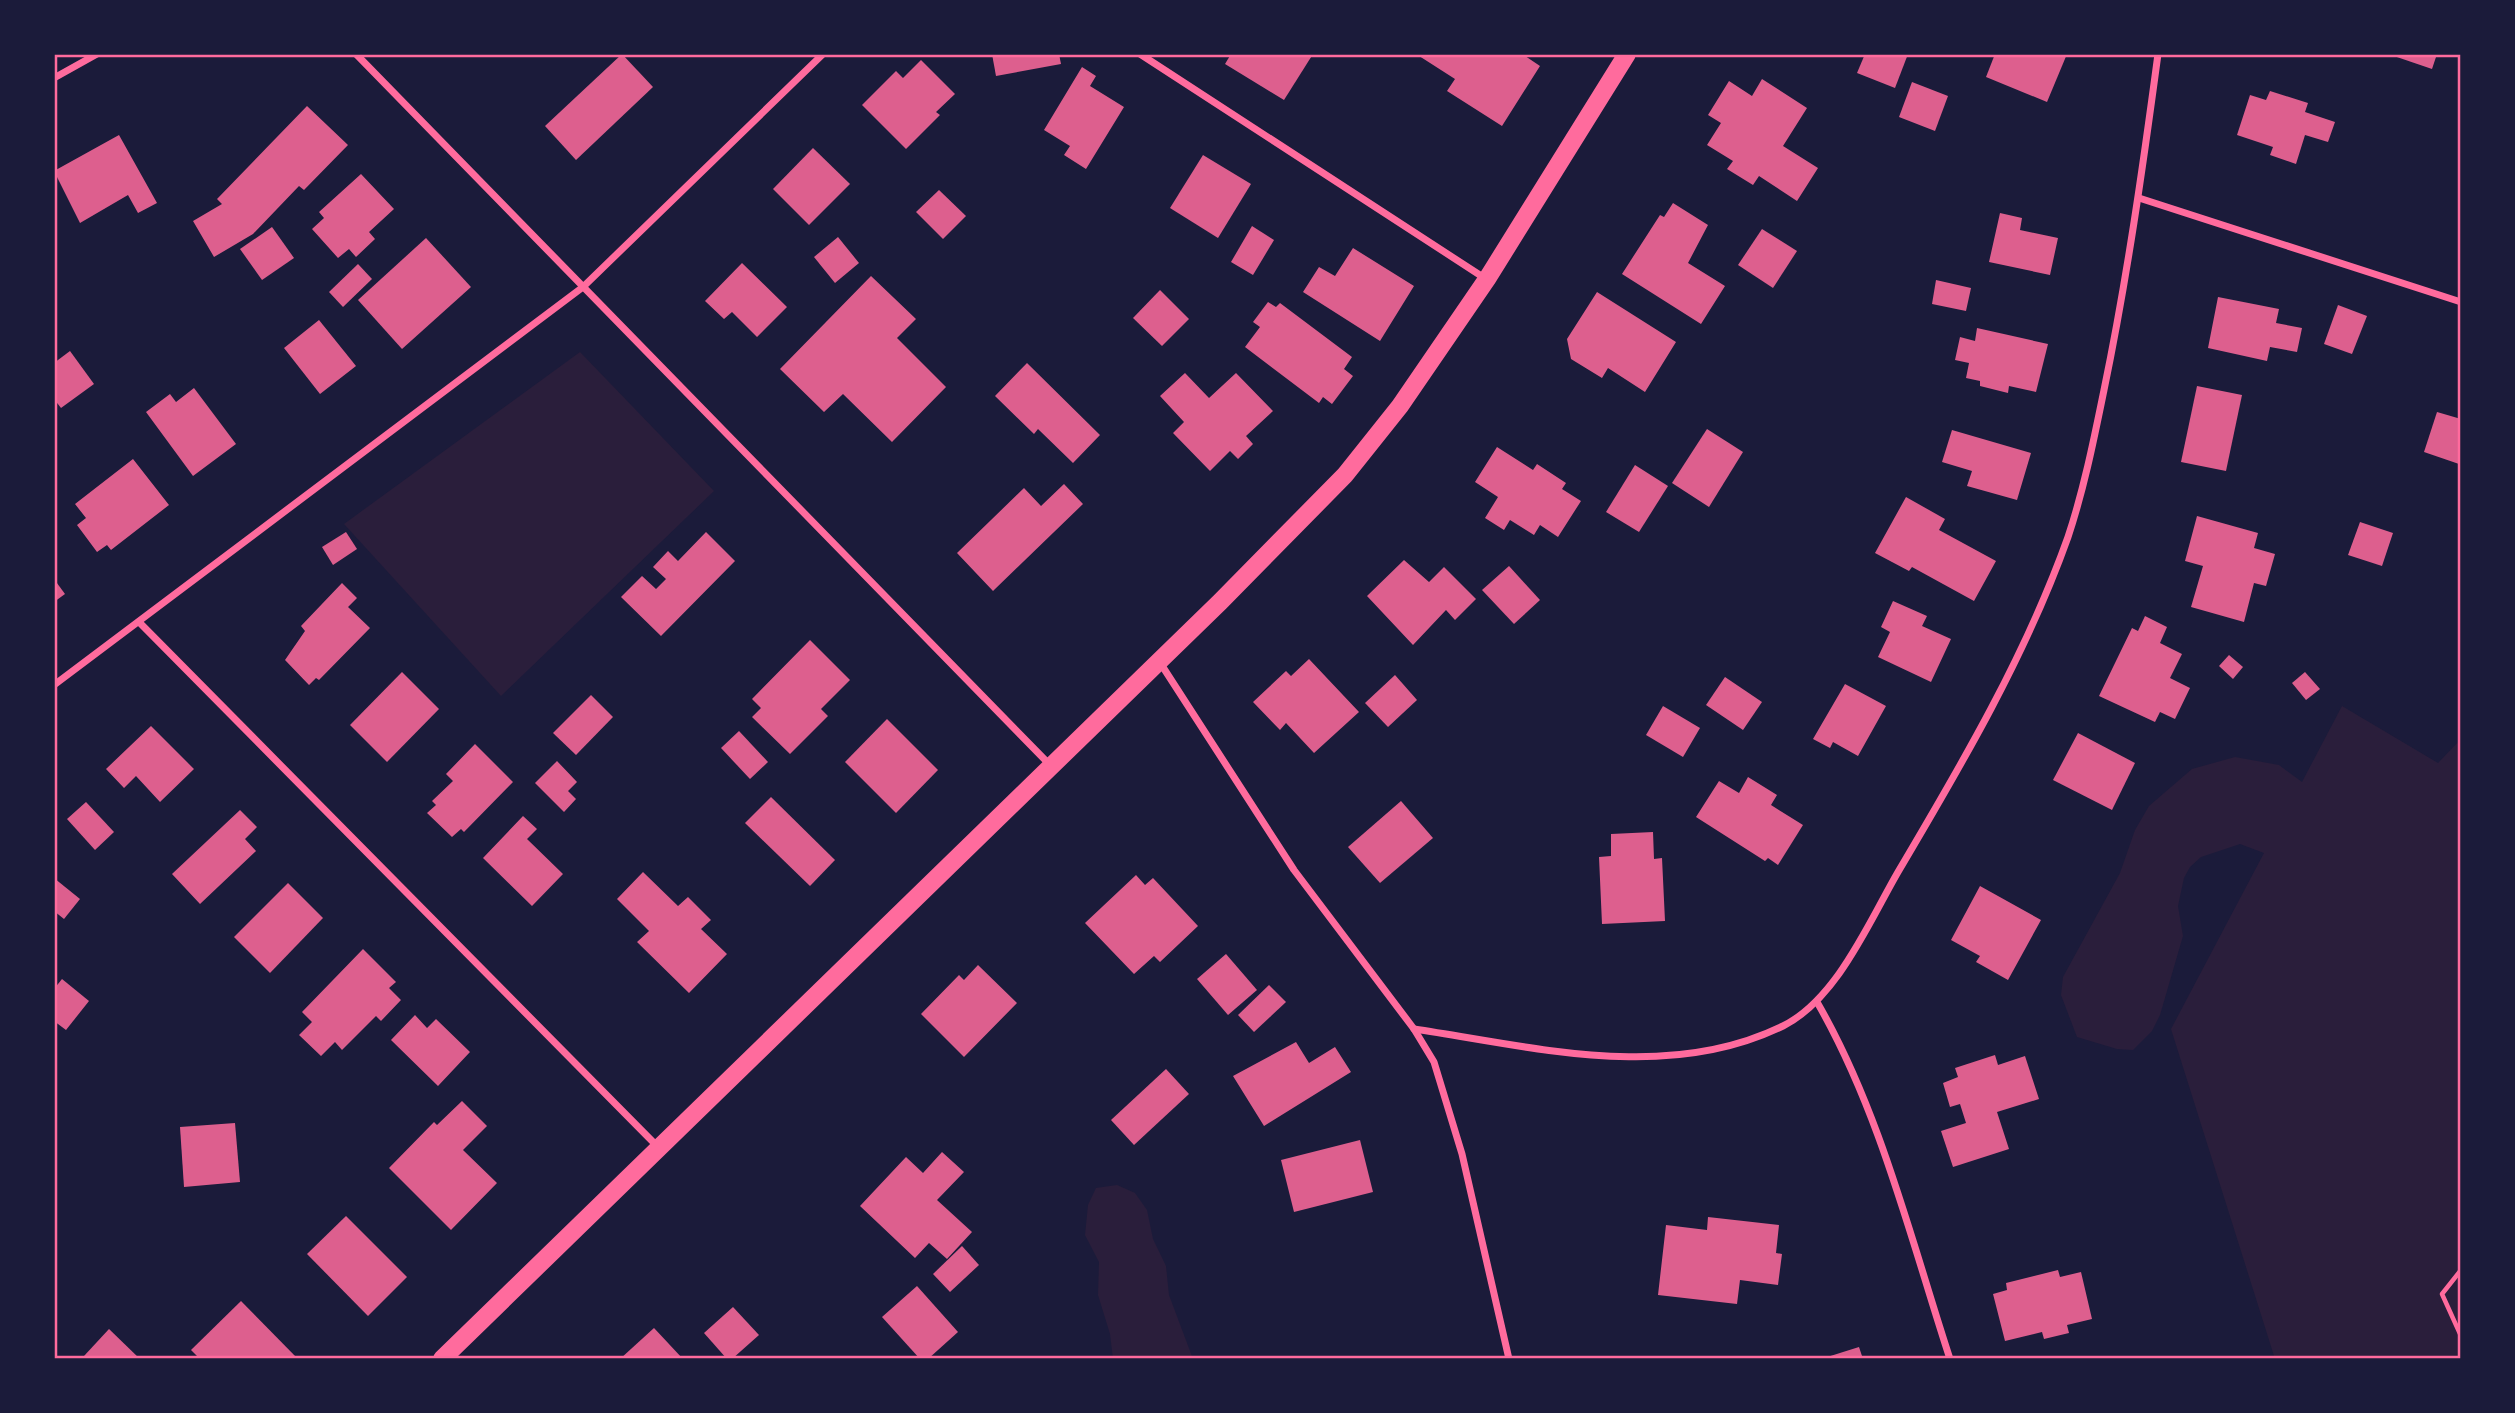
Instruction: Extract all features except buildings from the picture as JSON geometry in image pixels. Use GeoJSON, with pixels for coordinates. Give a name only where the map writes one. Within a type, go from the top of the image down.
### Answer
{"type":"FeatureCollection","features":[{"type":"Feature","properties":{"kind":"main road"},"geometry":{"type":"LineString","coordinates":[[442,1359],[1051,766],[1345,475],[1408,396],[1487,279],[1628,54]]}},
{"type":"Feature","properties":{"kind":"street"},"geometry":{"type":"LineString","coordinates":[[54,78],[97,54]]}},
{"type":"Feature","properties":{"kind":"street"},"geometry":{"type":"LineString","coordinates":[[356,54],[1051,766]]}},
{"type":"Feature","properties":{"kind":"street"},"geometry":{"type":"LineString","coordinates":[[54,685],[583,286],[823,54]]}},
{"type":"Feature","properties":{"kind":"street"},"geometry":{"type":"LineString","coordinates":[[1140,54],[1487,279]]}},
{"type":"Feature","properties":{"kind":"street"},"geometry":{"type":"LineString","coordinates":[[1414,1029],[1600,1055],[1658,1058],[1702,1052],[1755,1037],[1783,1026],[1817,1002],[1859,939],[1995,703],[2052,578],[2077,507],[2093,442],[2138,198],[2158,54]]}},
{"type":"Feature","properties":{"kind":"street"},"geometry":{"type":"LineString","coordinates":[[2138,198],[2461,302]]}},
{"type":"Feature","properties":{"kind":"street"},"geometry":{"type":"LineString","coordinates":[[139,622],[658,1148]]}},
{"type":"Feature","properties":{"kind":"street"},"geometry":{"type":"LineString","coordinates":[[1159,660],[1294,870],[1414,1029],[1434,1062],[1447,1098],[1478,1218],[1509,1359]]}},
{"type":"Feature","properties":{"kind":"street"},"geometry":{"type":"LineString","coordinates":[[1817,1002],[1840,1043],[1878,1142],[1950,1359]]}},
{"type":"Feature","properties":{"kind":"path"},"geometry":{"type":"LineString","coordinates":[[2461,1270],[2442,1294],[2461,1336]]}},
{"type":"Feature","properties":{"kind":"shaded area"},"geometry":{"type":"Polygon","coordinates":[[[580,352],[714,491],[501,696],[344,524],[580,352]]]}},
{"type":"Feature","properties":{"kind":"shaded area"},"geometry":{"type":"Polygon","coordinates":[[[2342,706],[2438,763],[2461,739],[2461,1359],[2275,1359],[2171,1029],[2264,853],[2240,844],[2201,857],[2190,867],[2184,878],[2178,906],[2183,936],[2160,1015],[2152,1031],[2133,1050],[2117,1049],[2077,1037],[2061,995],[2063,977],[2120,873],[2135,830],[2149,806],[2192,769],[2235,757],[2279,765],[2302,782],[2342,706]]]}},
{"type":"Feature","properties":{"kind":"shaded area"},"geometry":{"type":"Polygon","coordinates":[[[1117,1185],[1135,1193],[1147,1210],[1153,1239],[1166,1266],[1169,1295],[1193,1359],[1113,1359],[1110,1334],[1098,1295],[1099,1262],[1085,1235],[1088,1205],[1096,1188],[1117,1185]]]}}]}
